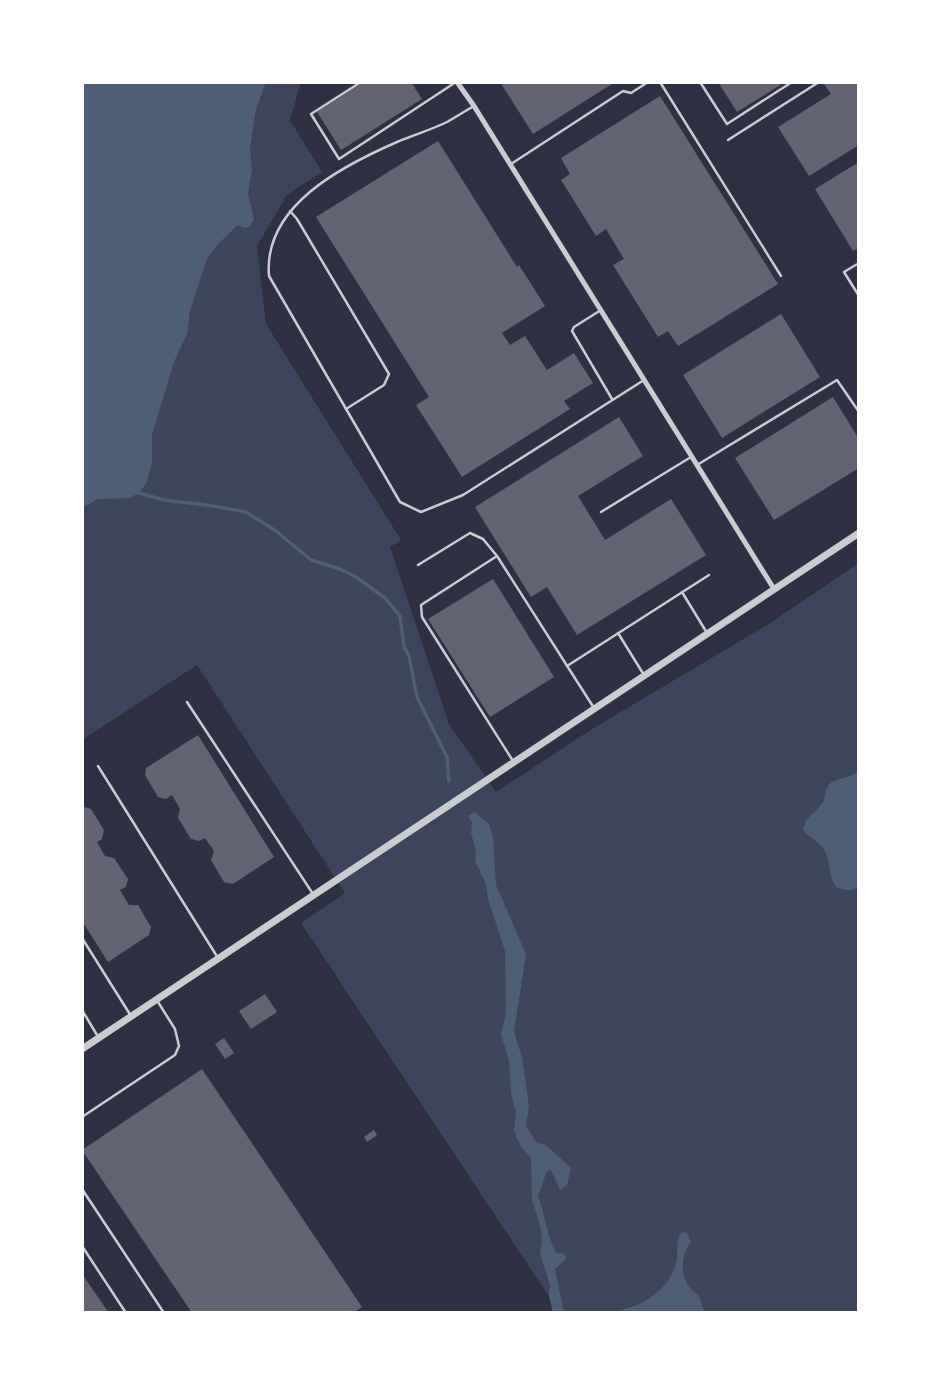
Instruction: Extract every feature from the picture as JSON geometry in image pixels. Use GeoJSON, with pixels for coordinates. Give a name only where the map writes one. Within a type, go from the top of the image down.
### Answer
{"type":"FeatureCollection","features":[{"type":"Feature","properties":{"kind":"street"},"geometry":{"type":"LineString","coordinates":[[456,82],[511,164],[774,589]]}},
{"type":"Feature","properties":{"kind":"street"},"geometry":{"type":"LineString","coordinates":[[82,1049],[859,533]]}},
{"type":"Feature","properties":{"kind":"lane"},"geometry":{"type":"LineString","coordinates":[[361,82],[311,114],[339,159],[456,82]]}},
{"type":"Feature","properties":{"kind":"lane"},"geometry":{"type":"LineString","coordinates":[[511,164],[623,91],[631,93],[648,82]]}},
{"type":"Feature","properties":{"kind":"lane"},"geometry":{"type":"LineString","coordinates":[[660,82],[781,276]]}},
{"type":"Feature","properties":{"kind":"lane"},"geometry":{"type":"LineString","coordinates":[[701,82],[727,124],[792,82]]}},
{"type":"Feature","properties":{"kind":"lane"},"geometry":{"type":"LineString","coordinates":[[727,140],[819,82]]}},
{"type":"Feature","properties":{"kind":"lane"},"geometry":{"type":"LineString","coordinates":[[474,106],[446,122],[347,166],[297,202],[280,226],[267,256],[268,275],[400,502],[421,512],[463,495],[644,380]]}},
{"type":"Feature","properties":{"kind":"lane"},"geometry":{"type":"LineString","coordinates":[[290,211],[389,374],[384,385],[346,409]]}},
{"type":"Feature","properties":{"kind":"lane"},"geometry":{"type":"LineString","coordinates":[[859,262],[844,272],[859,296]]}},
{"type":"Feature","properties":{"kind":"lane"},"geometry":{"type":"LineString","coordinates":[[601,310],[572,331],[612,401]]}},
{"type":"Feature","properties":{"kind":"lane"},"geometry":{"type":"LineString","coordinates":[[697,465],[837,380],[859,412]]}},
{"type":"Feature","properties":{"kind":"lane"},"geometry":{"type":"LineString","coordinates":[[601,512],[692,456]]}},
{"type":"Feature","properties":{"kind":"lane"},"geometry":{"type":"LineString","coordinates":[[418,565],[470,533],[483,539],[497,556],[594,708]]}},
{"type":"Feature","properties":{"kind":"lane"},"geometry":{"type":"LineString","coordinates":[[497,556],[421,605],[422,617],[514,762]]}},
{"type":"Feature","properties":{"kind":"lane"},"geometry":{"type":"LineString","coordinates":[[567,666],[709,575]]}},
{"type":"Feature","properties":{"kind":"lane"},"geometry":{"type":"LineString","coordinates":[[682,592],[707,633]]}},
{"type":"Feature","properties":{"kind":"lane"},"geometry":{"type":"LineString","coordinates":[[618,633],[644,675]]}},
{"type":"Feature","properties":{"kind":"lane"},"geometry":{"type":"LineString","coordinates":[[187,702],[313,894]]}},
{"type":"Feature","properties":{"kind":"lane"},"geometry":{"type":"LineString","coordinates":[[98,766],[218,958]]}},
{"type":"Feature","properties":{"kind":"lane"},"geometry":{"type":"LineString","coordinates":[[82,938],[131,1016]]}},
{"type":"Feature","properties":{"kind":"lane"},"geometry":{"type":"LineString","coordinates":[[82,1117],[175,1055],[179,1046],[175,1029],[156,999]]}},
{"type":"Feature","properties":{"kind":"lane"},"geometry":{"type":"LineString","coordinates":[[82,1010],[99,1038]]}},
{"type":"Feature","properties":{"kind":"lane"},"geometry":{"type":"LineString","coordinates":[[82,1189],[164,1313]]}},
{"type":"Feature","properties":{"kind":"lane"},"geometry":{"type":"LineString","coordinates":[[82,1247],[127,1313]]}},
{"type":"Feature","properties":{"kind":"shaded area"},"geometry":{"type":"Polygon","coordinates":[[[82,82],[301,82],[290,120],[322,172],[287,195],[257,246],[266,324],[401,540],[390,547],[449,724],[496,792],[592,729],[767,625],[859,563],[859,1313],[560,1313],[301,923],[345,893],[197,665],[82,740],[82,82]]]}},
{"type":"Feature","properties":{"kind":"shaded area"},"geometry":{"type":"Polygon","coordinates":[[[82,82],[266,82],[256,109],[250,148],[252,170],[248,194],[254,219],[250,226],[245,228],[238,225],[207,259],[190,311],[187,334],[174,362],[152,435],[152,463],[146,484],[139,493],[130,498],[98,499],[82,508],[82,82]]]}},
{"type":"Feature","properties":{"kind":"shaded area"},"geometry":{"type":"Polygon","coordinates":[[[859,771],[859,886],[845,890],[836,887],[833,882],[824,849],[803,830],[809,817],[823,802],[829,784],[859,771]]]}},
{"type":"Feature","properties":{"kind":"shaded area"},"geometry":{"type":"Polygon","coordinates":[[[475,812],[489,824],[493,837],[496,885],[526,954],[514,1032],[522,1057],[529,1106],[526,1126],[537,1143],[546,1145],[571,1168],[567,1185],[560,1190],[551,1170],[547,1171],[538,1196],[553,1247],[557,1254],[566,1256],[555,1269],[564,1313],[553,1313],[549,1296],[550,1285],[540,1254],[540,1225],[532,1200],[531,1158],[521,1147],[514,1131],[516,1113],[511,1093],[509,1060],[501,1035],[506,1012],[505,951],[488,899],[486,884],[475,861],[472,822],[468,816],[475,812]]]}},
{"type":"Feature","properties":{"kind":"shaded area"},"geometry":{"type":"Polygon","coordinates":[[[682,1232],[687,1233],[691,1242],[683,1259],[683,1271],[705,1313],[617,1313],[643,1302],[665,1284],[673,1273],[682,1232]]]}},
{"type":"Feature","properties":{"kind":"building"},"geometry":{"type":"Polygon","coordinates":[[[364,82],[411,82],[422,99],[341,150],[317,112],[364,82]]]}},
{"type":"Feature","properties":{"kind":"building"},"geometry":{"type":"Polygon","coordinates":[[[500,82],[615,82],[533,134],[500,82]]]}},
{"type":"Feature","properties":{"kind":"building"},"geometry":{"type":"Polygon","coordinates":[[[718,82],[785,82],[737,112],[718,82]]]}},
{"type":"Feature","properties":{"kind":"building"},"geometry":{"type":"Polygon","coordinates":[[[859,82],[859,145],[809,176],[778,127],[831,94],[824,84],[859,82]]]}},
{"type":"Feature","properties":{"kind":"building"},"geometry":{"type":"Polygon","coordinates":[[[660,96],[778,284],[678,346],[668,331],[658,337],[613,265],[624,259],[606,229],[596,236],[561,180],[570,174],[561,158],[660,96]]]}},
{"type":"Feature","properties":{"kind":"building"},"geometry":{"type":"Polygon","coordinates":[[[438,141],[517,267],[519,265],[545,306],[502,333],[510,345],[525,336],[547,370],[574,353],[593,383],[564,401],[570,409],[462,477],[416,405],[429,397],[316,217],[438,141]]]}},
{"type":"Feature","properties":{"kind":"building"},"geometry":{"type":"Polygon","coordinates":[[[859,162],[859,248],[853,251],[815,189],[859,162]]]}},
{"type":"Feature","properties":{"kind":"building"},"geometry":{"type":"Polygon","coordinates":[[[781,314],[820,377],[722,438],[683,375],[781,314]]]}},
{"type":"Feature","properties":{"kind":"building"},"geometry":{"type":"Polygon","coordinates":[[[833,397],[859,439],[859,468],[774,520],[735,458],[833,397]]]}},
{"type":"Feature","properties":{"kind":"building"},"geometry":{"type":"Polygon","coordinates":[[[619,417],[643,456],[578,496],[605,540],[671,499],[706,555],[577,635],[547,587],[531,597],[475,507],[619,417]]]}},
{"type":"Feature","properties":{"kind":"building"},"geometry":{"type":"Polygon","coordinates":[[[493,579],[554,677],[490,717],[428,619],[493,579]]]}},
{"type":"Feature","properties":{"kind":"building"},"geometry":{"type":"Polygon","coordinates":[[[198,735],[274,857],[233,884],[224,882],[211,860],[214,851],[205,838],[199,841],[191,839],[178,818],[180,809],[172,795],[166,799],[158,797],[145,775],[146,768],[198,735]]]}},
{"type":"Feature","properties":{"kind":"building"},"geometry":{"type":"Polygon","coordinates":[[[84,807],[91,809],[104,830],[102,839],[97,842],[105,856],[114,858],[128,879],[126,887],[120,890],[129,905],[138,905],[151,927],[149,935],[108,962],[82,921],[84,807]]]}},
{"type":"Feature","properties":{"kind":"building"},"geometry":{"type":"Polygon","coordinates":[[[265,994],[277,1012],[251,1029],[239,1011],[265,994]]]}},
{"type":"Feature","properties":{"kind":"building"},"geometry":{"type":"Polygon","coordinates":[[[224,1038],[234,1053],[225,1059],[215,1044],[224,1038]]]}},
{"type":"Feature","properties":{"kind":"building"},"geometry":{"type":"Polygon","coordinates":[[[202,1069],[362,1307],[353,1313],[192,1313],[82,1150],[202,1069]]]}},
{"type":"Feature","properties":{"kind":"building"},"geometry":{"type":"Polygon","coordinates":[[[374,1130],[377,1135],[367,1142],[364,1137],[374,1130]]]}},
{"type":"Feature","properties":{"kind":"building"},"geometry":{"type":"Polygon","coordinates":[[[82,1274],[109,1313],[82,1313],[82,1274]]]}},
{"type":"Feature","properties":{"kind":"waterway"},"geometry":{"type":"LineString","coordinates":[[139,493],[164,500],[246,512],[276,531],[311,560],[356,577],[385,598],[400,616],[404,647],[409,656],[417,697],[447,757],[449,781]]}}]}
